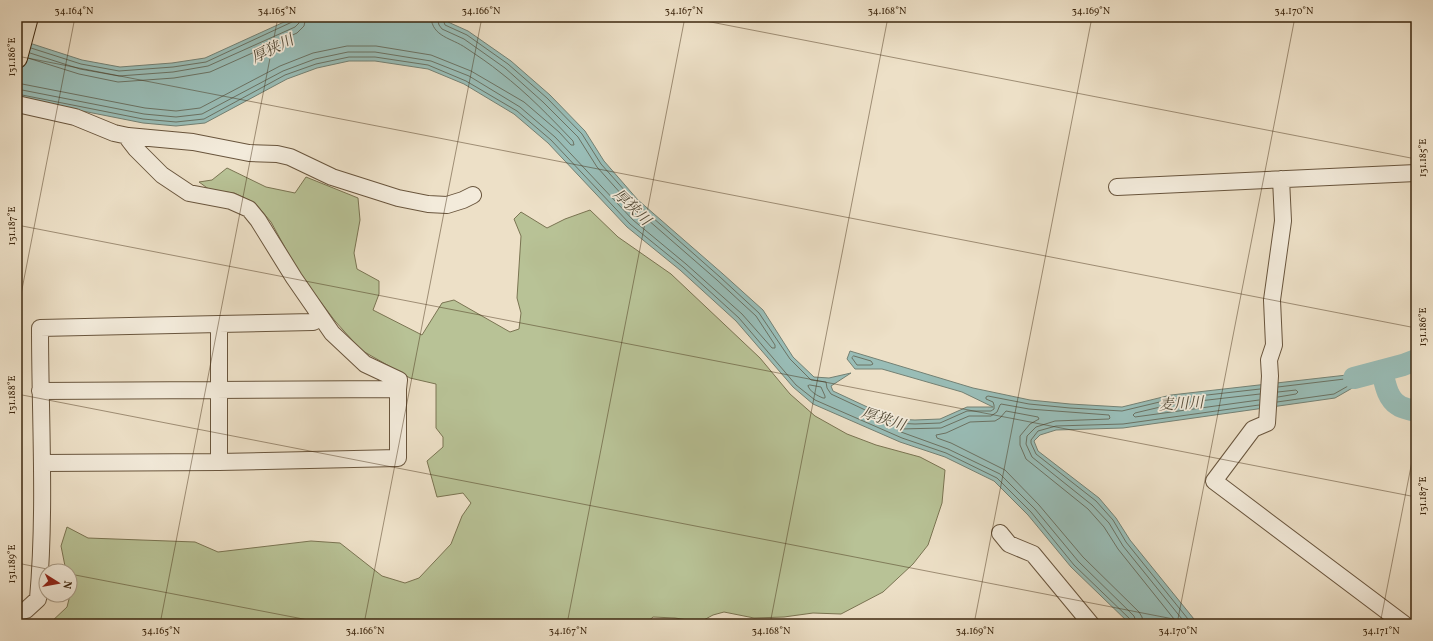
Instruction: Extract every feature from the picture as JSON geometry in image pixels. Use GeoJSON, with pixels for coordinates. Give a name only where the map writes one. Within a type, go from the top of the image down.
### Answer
{"type":"FeatureCollection","features":[{"type":"Feature","properties":{"kind":"main road"},"geometry":{"type":"LineString","coordinates":[[17,58],[28,17]]}},
{"type":"Feature","properties":{"kind":"street"},"geometry":{"type":"LineString","coordinates":[[17,104],[75,117],[114,133],[128,136],[194,142],[249,153],[277,154],[290,157],[332,177],[357,186],[398,198],[428,204],[447,205],[473,195]]}},
{"type":"Feature","properties":{"kind":"street"},"geometry":{"type":"LineString","coordinates":[[42,463],[219,462],[398,458],[399,380],[365,364],[332,333],[258,220],[249,209],[231,201],[189,194],[162,175],[136,149],[129,140],[128,136]]}},
{"type":"Feature","properties":{"kind":"street"},"geometry":{"type":"LineString","coordinates":[[1117,188],[1416,172]]}},
{"type":"Feature","properties":{"kind":"street"},"geometry":{"type":"LineString","coordinates":[[1281,179],[1283,221],[1272,300],[1274,345],[1270,360],[1267,423],[1253,429],[1214,481],[1404,624]]}},
{"type":"Feature","properties":{"kind":"street"},"geometry":{"type":"LineString","coordinates":[[17,612],[26,610],[38,599],[41,572],[42,463],[40,328],[313,322],[321,318]]}},
{"type":"Feature","properties":{"kind":"street"},"geometry":{"type":"LineString","coordinates":[[219,324],[219,462]]}},
{"type":"Feature","properties":{"kind":"street"},"geometry":{"type":"LineString","coordinates":[[40,391],[398,389]]}},
{"type":"Feature","properties":{"kind":"street"},"geometry":{"type":"LineString","coordinates":[[1000,533],[1009,544],[1033,554],[1091,624]]}},
{"type":"Feature","properties":{"kind":"green space"},"geometry":{"type":"Polygon","coordinates":[[[227,168],[266,187],[295,193],[306,177],[358,198],[360,220],[354,253],[357,269],[379,281],[379,294],[373,310],[422,335],[442,303],[454,300],[510,332],[519,329],[521,313],[517,298],[521,236],[514,219],[521,212],[547,228],[565,219],[590,210],[618,237],[671,274],[760,358],[790,394],[815,416],[847,434],[876,445],[920,457],[945,470],[942,503],[928,545],[913,564],[883,592],[841,614],[813,613],[784,617],[754,618],[724,612],[713,615],[700,622],[675,618],[653,617],[645,624],[49,624],[67,607],[68,603],[78,603],[78,563],[64,563],[61,546],[67,527],[88,538],[195,542],[218,552],[311,541],[340,543],[382,576],[405,583],[419,578],[451,544],[462,516],[471,503],[463,493],[437,497],[427,461],[443,447],[443,437],[436,428],[436,384],[410,378],[361,350],[335,321],[299,273],[271,222],[255,203],[234,193],[210,190],[199,182],[212,180],[227,168]]]}},
{"type":"Feature","properties":{"kind":"water","name":"厚狭川"},"geometry":{"type":"Polygon","coordinates":[[[295,17],[446,17],[448,22],[468,31],[511,61],[550,95],[585,131],[604,161],[638,200],[763,310],[793,357],[814,377],[829,378],[851,373],[831,386],[833,391],[893,419],[940,419],[967,407],[993,407],[962,392],[882,369],[855,369],[847,359],[850,351],[973,388],[1030,400],[1122,407],[1171,395],[1382,371],[1335,398],[1123,428],[1056,430],[1040,435],[1034,441],[1038,451],[1099,498],[1116,518],[1130,540],[1198,624],[1130,624],[1071,567],[1028,515],[994,481],[945,457],[900,442],[813,404],[793,387],[736,321],[680,270],[627,227],[548,143],[514,114],[464,84],[428,69],[375,61],[349,61],[317,68],[287,79],[205,123],[176,126],[143,123],[17,98],[17,39],[82,60],[120,67],[172,63],[205,58],[295,17]]]}},
{"type":"Feature","properties":{"kind":"waterway","name":"麦川川"},"geometry":{"type":"LineString","coordinates":[[1354,378],[1416,360]]}},
{"type":"Feature","properties":{"kind":"waterway"},"geometry":{"type":"LineString","coordinates":[[1382,371],[1387,390],[1394,402],[1402,407],[1416,411]]}}]}
